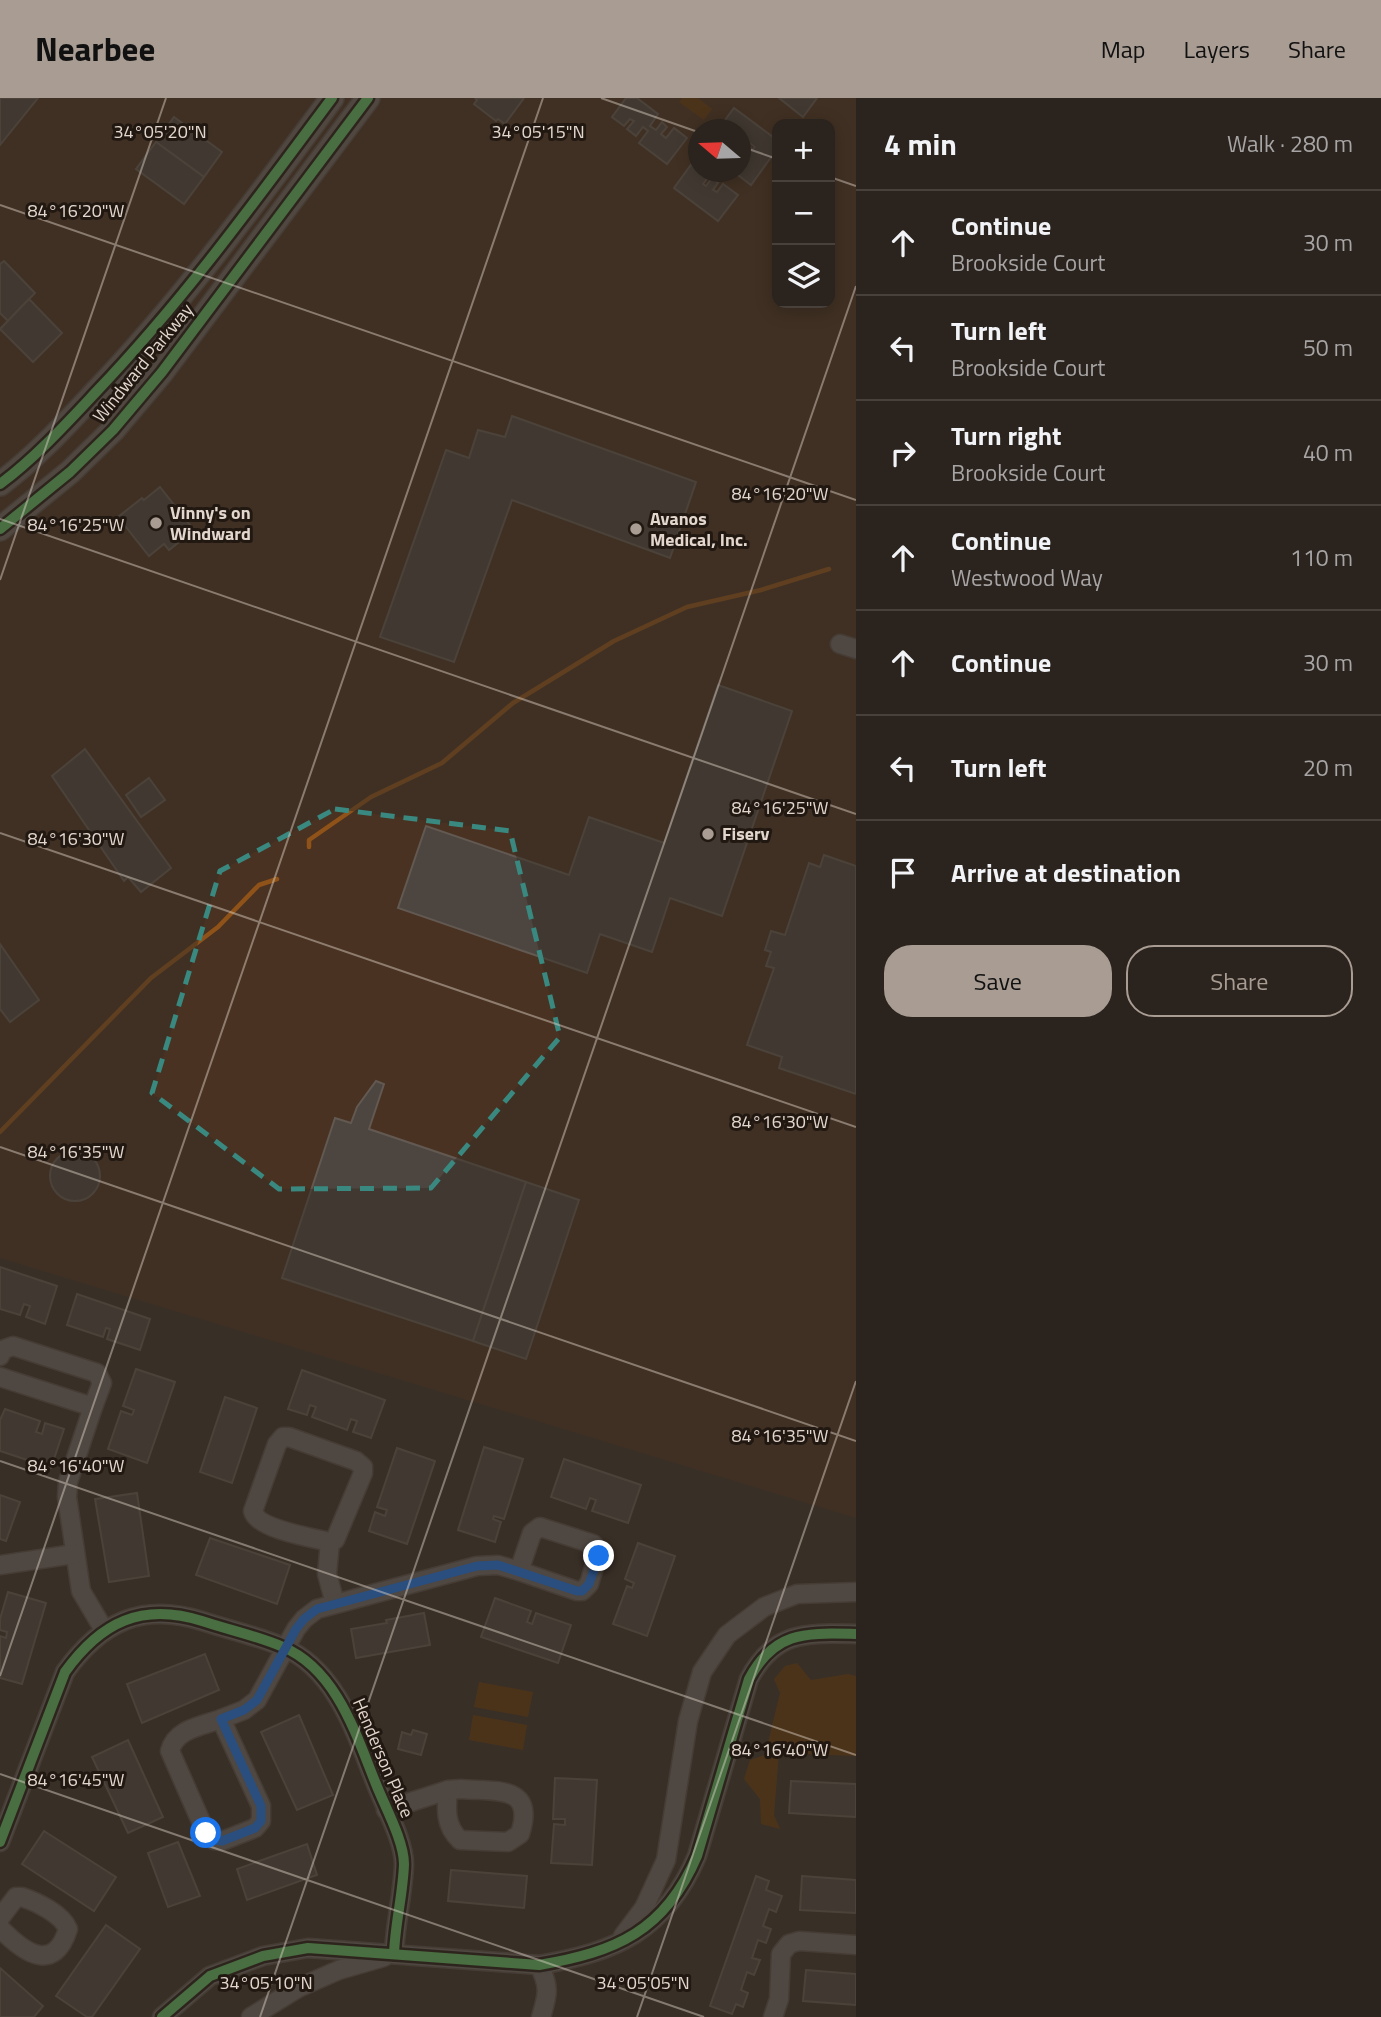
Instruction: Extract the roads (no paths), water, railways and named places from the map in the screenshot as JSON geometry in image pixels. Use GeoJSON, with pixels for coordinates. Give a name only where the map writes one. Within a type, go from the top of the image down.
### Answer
{"type":"FeatureCollection","features":[{"type":"Feature","properties":{"kind":"main road","name":"Windward Parkway"},"geometry":{"type":"LineString","coordinates":[[0,484],[80,410],[164,317],[331,98]]}},
{"type":"Feature","properties":{"kind":"main road","name":"Windward Parkway"},"geometry":{"type":"LineString","coordinates":[[0,529],[70,472],[113,430],[154,382],[368,98]]}},
{"type":"Feature","properties":{"kind":"street"},"geometry":{"type":"LineString","coordinates":[[0,1356],[2,1350],[13,1346],[97,1373],[102,1383],[68,1482],[67,1497],[81,1591],[104,1630]]}},
{"type":"Feature","properties":{"kind":"street"},"geometry":{"type":"LineString","coordinates":[[0,1377],[93,1407]]}},
{"type":"Feature","properties":{"kind":"street"},"geometry":{"type":"LineString","coordinates":[[330,1542],[295,1534],[260,1522],[254,1517],[253,1511],[277,1444],[284,1437],[356,1461],[363,1467],[338,1535],[330,1542],[327,1574],[335,1603]]}},
{"type":"Feature","properties":{"kind":"street"},"geometry":{"type":"LineString","coordinates":[[221,1719],[261,1806],[262,1814],[255,1828],[222,1841],[214,1840],[206,1833],[170,1751],[173,1741],[179,1735],[244,1710],[257,1700],[304,1619],[317,1609],[335,1603],[477,1566],[498,1565],[582,1591],[589,1584],[599,1551],[593,1544],[540,1527],[532,1533],[519,1571]]}},
{"type":"Feature","properties":{"kind":"street"},"geometry":{"type":"LineString","coordinates":[[0,1565],[74,1555]]}},
{"type":"Feature","properties":{"kind":"street"},"geometry":{"type":"LineString","coordinates":[[612,1945],[627,1933],[644,1908],[666,1860],[688,1721],[702,1672],[727,1635],[764,1607],[797,1594],[856,1591]]}},
{"type":"Feature","properties":{"kind":"street","name":"Henderson Place"},"geometry":{"type":"LineString","coordinates":[[0,1842],[65,1672],[82,1649],[104,1630],[136,1617],[172,1614],[194,1618],[285,1648],[315,1670],[339,1698],[400,1843],[404,1862],[394,1954]]}},
{"type":"Feature","properties":{"kind":"street"},"geometry":{"type":"LineString","coordinates":[[162,2017],[210,1976],[262,1956],[308,1948],[539,1965],[576,1959],[612,1945],[650,1925],[671,1904],[686,1883],[697,1856],[749,1679],[758,1662],[771,1649],[790,1638],[811,1633],[856,1634]]}},
{"type":"Feature","properties":{"kind":"street"},"geometry":{"type":"LineString","coordinates":[[386,1810],[447,1790],[508,1792],[516,1796],[524,1808],[520,1834],[508,1842],[460,1840],[453,1833],[448,1821],[447,1790]]}},
{"type":"Feature","properties":{"kind":"street"},"geometry":{"type":"LineString","coordinates":[[0,1918],[16,1897],[22,1897],[57,1916],[65,1922],[68,1929],[56,1952],[47,1956],[30,1952],[0,1928]]}},
{"type":"Feature","properties":{"kind":"street"},"geometry":{"type":"LineString","coordinates":[[773,2017],[779,1999],[781,1954],[789,1944],[799,1941],[856,1945]]}},
{"type":"Feature","properties":{"kind":"street"},"geometry":{"type":"LineString","coordinates":[[251,2017],[308,1983],[339,1970],[394,1954]]}},
{"type":"Feature","properties":{"kind":"street"},"geometry":{"type":"LineString","coordinates":[[539,1965],[547,1981],[547,1999],[541,2017]]}},
{"type":"Feature","properties":{"kind":"waterway"},"geometry":{"type":"LineString","coordinates":[[309,847],[309,840],[371,797],[442,763],[513,703],[614,641],[687,607],[761,590],[829,569]]}},
{"type":"Feature","properties":{"kind":"waterway"},"geometry":{"type":"LineString","coordinates":[[0,1132],[151,978],[218,927],[259,885],[277,879]]}},
{"type":"Feature","properties":{"kind":"place","name":"Vinny's on Windward"},"geometry":{"type":"Point","coordinates":[156,523]}},
{"type":"Feature","properties":{"kind":"place","name":"Avanos Medical, Inc."},"geometry":{"type":"Point","coordinates":[636,529]}},
{"type":"Feature","properties":{"kind":"place","name":"Fiserv"},"geometry":{"type":"Point","coordinates":[708,834]}}]}
